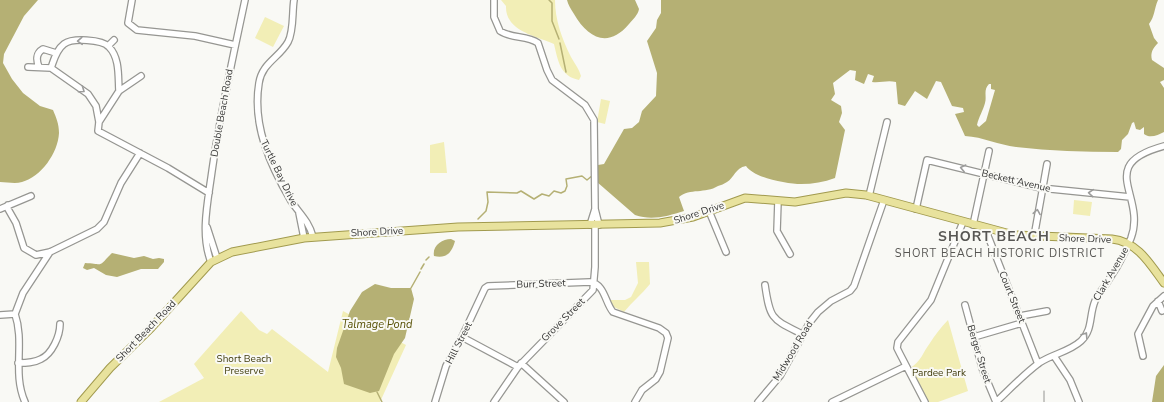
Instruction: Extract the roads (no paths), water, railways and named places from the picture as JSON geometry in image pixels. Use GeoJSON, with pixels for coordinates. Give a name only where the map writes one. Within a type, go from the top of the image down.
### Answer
{"type":"FeatureCollection","features":[{"type":"Feature","properties":{"kind":"main road","name":"Shore Drive"},"geometry":{"type":"LineString","coordinates":[[214,260],[232,252],[313,236],[460,227],[667,223],[709,211],[745,198],[801,202],[842,193],[869,196],[1010,234],[1034,237],[1108,239],[1129,244],[1144,257],[1164,283]]}},
{"type":"Feature","properties":{"kind":"main road","name":"Short Beach Road"},"geometry":{"type":"LineString","coordinates":[[81,402],[110,368],[156,322],[214,260]]}},
{"type":"Feature","properties":{"kind":"street"},"geometry":{"type":"LineString","coordinates":[[132,0],[128,24],[137,30],[195,36],[235,45]]}},
{"type":"Feature","properties":{"kind":"street","name":"Double Beach Road"},"geometry":{"type":"LineString","coordinates":[[214,260],[207,226],[209,193],[218,129],[235,45],[246,0]]}},
{"type":"Feature","properties":{"kind":"street","name":"Turtle Bay Drive"},"geometry":{"type":"LineString","coordinates":[[294,0],[290,38],[285,46],[264,67],[259,81],[257,105],[259,126],[268,152],[284,187],[308,224],[313,236]]}},
{"type":"Feature","properties":{"kind":"street"},"geometry":{"type":"LineString","coordinates":[[494,0],[494,17],[500,31],[512,37],[530,39],[538,43],[546,70],[552,80],[585,105],[594,120],[594,283],[601,287],[608,307],[613,312],[619,316],[659,328],[666,333],[668,338],[660,372],[656,379],[642,390],[635,402]]}},
{"type":"Feature","properties":{"kind":"street"},"geometry":{"type":"LineString","coordinates":[[108,46],[114,40]]}},
{"type":"Feature","properties":{"kind":"street"},"geometry":{"type":"LineString","coordinates":[[51,68],[56,53],[65,44],[73,41],[99,42],[108,46],[115,56],[119,91]]}},
{"type":"Feature","properties":{"kind":"street"},"geometry":{"type":"LineString","coordinates":[[39,68],[37,62],[40,51],[43,49],[56,53]]}},
{"type":"Feature","properties":{"kind":"street"},"geometry":{"type":"LineString","coordinates":[[28,67],[51,68],[88,94],[96,106],[99,122],[98,131],[140,153],[209,193]]}},
{"type":"Feature","properties":{"kind":"street"},"geometry":{"type":"LineString","coordinates":[[99,122],[119,91],[141,76]]}},
{"type":"Feature","properties":{"kind":"street"},"geometry":{"type":"LineString","coordinates":[[869,196],[887,122]]}},
{"type":"Feature","properties":{"kind":"street","name":"Clark Avenue"},"geometry":{"type":"LineString","coordinates":[[996,402],[1038,364],[1069,350],[1083,339],[1090,328],[1094,302],[1129,244],[1135,220],[1134,209],[1130,198],[1127,172],[1131,163],[1139,154],[1164,146]]}},
{"type":"Feature","properties":{"kind":"street"},"geometry":{"type":"LineString","coordinates":[[973,225],[990,151]]}},
{"type":"Feature","properties":{"kind":"street"},"geometry":{"type":"LineString","coordinates":[[8,205],[8,209],[16,223],[24,248],[36,254],[50,252],[97,229],[104,222],[121,183],[140,153]]}},
{"type":"Feature","properties":{"kind":"street","name":"Beckett Avenue"},"geometry":{"type":"LineString","coordinates":[[916,209],[928,160],[1041,188],[1130,198]]}},
{"type":"Feature","properties":{"kind":"street"},"geometry":{"type":"LineString","coordinates":[[1034,237],[1046,164]]}},
{"type":"Feature","properties":{"kind":"street"},"geometry":{"type":"LineString","coordinates":[[0,209],[31,196]]}},
{"type":"Feature","properties":{"kind":"street","name":"Midwood Road"},"geometry":{"type":"LineString","coordinates":[[758,402],[780,376],[802,334],[818,312],[850,291],[854,286],[884,200]]}},
{"type":"Feature","properties":{"kind":"street"},"geometry":{"type":"LineString","coordinates":[[778,201],[776,231],[790,254]]}},
{"type":"Feature","properties":{"kind":"street"},"geometry":{"type":"LineString","coordinates":[[595,209],[595,225]]}},
{"type":"Feature","properties":{"kind":"street"},"geometry":{"type":"LineString","coordinates":[[709,211],[726,252]]}},
{"type":"Feature","properties":{"kind":"street","name":"Turtle Bay Drive"},"geometry":{"type":"LineString","coordinates":[[299,212],[304,238]]}},
{"type":"Feature","properties":{"kind":"street"},"geometry":{"type":"LineString","coordinates":[[924,402],[897,348],[900,339],[931,300],[963,222]]}},
{"type":"Feature","properties":{"kind":"street","name":"Court Street"},"geometry":{"type":"LineString","coordinates":[[988,229],[988,236],[1038,364]]}},
{"type":"Feature","properties":{"kind":"street"},"geometry":{"type":"LineString","coordinates":[[25,402],[18,384],[20,334],[15,314],[23,293],[50,252]]}},
{"type":"Feature","properties":{"kind":"street","name":"Burr Street"},"geometry":{"type":"LineString","coordinates":[[488,286],[594,283]]}},
{"type":"Feature","properties":{"kind":"street","name":"Grove Street"},"geometry":{"type":"LineString","coordinates":[[494,402],[520,365],[588,295],[594,283]]}},
{"type":"Feature","properties":{"kind":"street"},"geometry":{"type":"LineString","coordinates":[[765,285],[769,309],[775,320],[802,334]]}},
{"type":"Feature","properties":{"kind":"street","name":"Hill Street"},"geometry":{"type":"LineString","coordinates":[[435,402],[446,366],[462,338],[482,292],[488,286]]}},
{"type":"Feature","properties":{"kind":"street"},"geometry":{"type":"LineString","coordinates":[[1143,356],[1138,334],[1152,306],[1164,296]]}},
{"type":"Feature","properties":{"kind":"street"},"geometry":{"type":"LineString","coordinates":[[1158,301],[1162,311]]}},
{"type":"Feature","properties":{"kind":"street","name":"Berger Street"},"geometry":{"type":"LineString","coordinates":[[965,305],[983,371],[996,402]]}},
{"type":"Feature","properties":{"kind":"street"},"geometry":{"type":"LineString","coordinates":[[1020,316],[1047,311]]}},
{"type":"Feature","properties":{"kind":"street"},"geometry":{"type":"LineString","coordinates":[[0,315],[15,314]]}},
{"type":"Feature","properties":{"kind":"street"},"geometry":{"type":"LineString","coordinates":[[974,337],[1022,323]]}},
{"type":"Feature","properties":{"kind":"street"},"geometry":{"type":"LineString","coordinates":[[18,363],[36,362],[43,358],[58,338],[60,324]]}},
{"type":"Feature","properties":{"kind":"street"},"geometry":{"type":"LineString","coordinates":[[462,338],[520,365],[564,402]]}},
{"type":"Feature","properties":{"kind":"street"},"geometry":{"type":"LineString","coordinates":[[1054,356],[1070,380],[1079,402]]}},
{"type":"Feature","properties":{"kind":"street"},"geometry":{"type":"LineString","coordinates":[[832,402],[906,366]]}},
{"type":"Feature","properties":{"kind":"water"},"geometry":{"type":"Polygon","coordinates":[[[0,0],[38,0],[24,16],[4,54],[3,63],[12,79],[23,93],[40,106],[53,110],[59,130],[58,141],[52,156],[42,170],[29,179],[17,183],[0,182],[0,0]]]}},
{"type":"Feature","properties":{"kind":"water"},"geometry":{"type":"Polygon","coordinates":[[[567,0],[635,0],[639,9],[635,17],[621,32],[606,38],[592,34],[586,29],[570,7],[567,0]]]}},
{"type":"Feature","properties":{"kind":"water"},"geometry":{"type":"Polygon","coordinates":[[[661,0],[1158,0],[1149,24],[1154,38],[1158,43],[1152,51],[1152,60],[1164,68],[1164,80],[1160,82],[1164,88],[1164,132],[1154,136],[1146,135],[1144,134],[1144,127],[1140,130],[1136,129],[1134,122],[1132,123],[1128,134],[1122,140],[1121,149],[1118,152],[1054,150],[1010,146],[965,136],[955,114],[964,112],[963,108],[952,106],[941,82],[936,81],[927,99],[915,91],[905,106],[898,104],[896,82],[872,82],[874,76],[868,74],[864,84],[855,80],[856,71],[850,70],[833,83],[835,94],[831,100],[841,106],[842,113],[839,122],[845,130],[835,178],[810,184],[788,183],[763,177],[756,174],[746,166],[739,169],[724,184],[708,190],[683,194],[679,197],[684,211],[654,218],[641,217],[635,215],[597,182],[598,165],[604,164],[624,129],[632,128],[639,122],[642,111],[656,96],[657,73],[647,41],[656,28],[657,20],[661,13],[661,0]],[[991,84],[987,86],[986,89],[986,100],[977,125],[979,127],[986,121],[995,90],[991,89],[991,84]]]}},
{"type":"Feature","properties":{"kind":"water"},"geometry":{"type":"Polygon","coordinates":[[[451,239],[455,241],[448,254],[439,257],[434,256],[436,246],[438,244],[444,240],[451,239]]]}},
{"type":"Feature","properties":{"kind":"water"},"geometry":{"type":"Polygon","coordinates":[[[112,253],[134,258],[144,256],[153,259],[159,258],[164,259],[164,262],[158,269],[141,269],[117,277],[106,275],[94,268],[87,270],[83,268],[85,263],[100,264],[112,253]]]}},
{"type":"Feature","properties":{"kind":"water","name":"Talmage Pond"},"geometry":{"type":"Polygon","coordinates":[[[375,284],[391,288],[411,288],[414,299],[405,338],[394,354],[379,391],[370,393],[344,384],[341,368],[336,357],[337,348],[350,311],[362,292],[375,284]]]}},
{"type":"Feature","properties":{"kind":"water"},"geometry":{"type":"Polygon","coordinates":[[[1164,365],[1164,402],[1152,402],[1156,376],[1164,365]]]}},
{"type":"Feature","properties":{"kind":"waterway"},"geometry":{"type":"LineString","coordinates":[[549,0],[552,3],[552,21],[559,39]]}},
{"type":"Feature","properties":{"kind":"waterway"},"geometry":{"type":"LineString","coordinates":[[560,43],[566,72]]}},
{"type":"Feature","properties":{"kind":"waterway"},"geometry":{"type":"LineString","coordinates":[[478,219],[486,211],[488,202],[487,192],[517,193],[521,191],[534,199],[542,194],[549,196],[554,191],[561,193],[565,191],[567,186],[566,179],[582,176],[587,180],[593,175]]}},
{"type":"Feature","properties":{"kind":"waterway"},"geometry":{"type":"LineString","coordinates":[[426,260],[429,257]]}},
{"type":"Feature","properties":{"kind":"waterway"},"geometry":{"type":"LineString","coordinates":[[421,269],[424,264]]}},
{"type":"Feature","properties":{"kind":"waterway"},"geometry":{"type":"LineString","coordinates":[[411,288],[420,272]]}},
{"type":"Feature","properties":{"kind":"waterway"},"geometry":{"type":"LineString","coordinates":[[377,392],[382,402]]}},
{"type":"Feature","properties":{"kind":"tram line"},"geometry":{"type":"LineString","coordinates":[[1044,391],[1044,402]]}},
{"type":"Feature","properties":{"kind":"district","name":"SHORT BEACH"},"geometry":{"type":"Point","coordinates":[994,236]}},
{"type":"Feature","properties":{"kind":"district","name":"SHORT BEACH HISTORIC DISTRICT"},"geometry":{"type":"Point","coordinates":[1000,253]}},
{"type":"Feature","properties":{"kind":"park label","name":"Short Beach Preserve"},"geometry":{"type":"Point","coordinates":[244,364]}},
{"type":"Feature","properties":{"kind":"park label","name":"Pardee Park"},"geometry":{"type":"Point","coordinates":[939,373]}}]}
